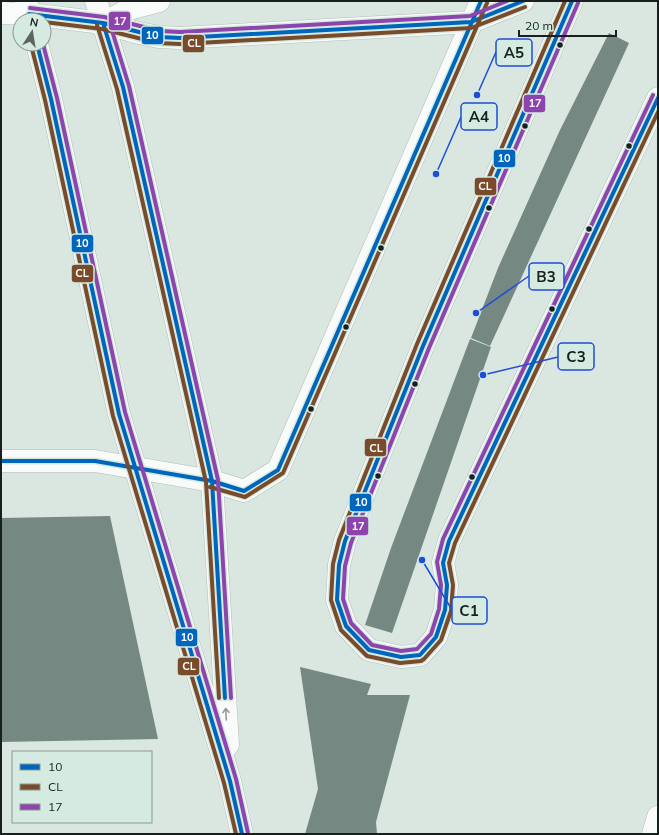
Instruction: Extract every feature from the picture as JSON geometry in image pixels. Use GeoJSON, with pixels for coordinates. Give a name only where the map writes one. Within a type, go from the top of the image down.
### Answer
{"type":"FeatureCollection","features":[{"type":"Feature","properties":{"kind":"main road"},"geometry":{"type":"LineString","coordinates":[[96,1],[123,87],[212,481],[230,781]]}},
{"type":"Feature","properties":{"kind":"main road"},"geometry":{"type":"LineString","coordinates":[[103,23],[132,8],[159,1]]}},
{"type":"Feature","properties":{"kind":"main road"},"geometry":{"type":"LineString","coordinates":[[1,461],[95,462],[212,481],[244,491],[278,470],[481,1]]}},
{"type":"Feature","properties":{"kind":"main road"},"geometry":{"type":"LineString","coordinates":[[52,15],[103,23],[159,37],[180,38],[472,22],[523,1]]}},
{"type":"Feature","properties":{"kind":"main road"},"geometry":{"type":"LineString","coordinates":[[572,1],[423,346],[346,541],[339,565],[337,600],[346,626],[369,650],[401,657],[420,655],[436,637],[445,610],[447,585],[443,563],[449,541],[658,98]]}},
{"type":"Feature","properties":{"kind":"main road"},"geometry":{"type":"LineString","coordinates":[[1,13],[12,13]]}},
{"type":"Feature","properties":{"kind":"main road"},"geometry":{"type":"LineString","coordinates":[[39,52],[51,99],[119,414],[230,781],[242,834]]}},
{"type":"Feature","properties":{"kind":"main road"},"geometry":{"type":"LineString","coordinates":[[653,834],[658,817]]}},
{"type":"Feature","properties":{"kind":"building"},"geometry":{"type":"Polygon","coordinates":[[[609,33],[629,43],[490,346],[471,338],[498,268],[560,130],[609,33]]]}},
{"type":"Feature","properties":{"kind":"building"},"geometry":{"type":"Polygon","coordinates":[[[470,339],[491,347],[392,633],[365,625],[391,548],[470,339]]]}},
{"type":"Feature","properties":{"kind":"building"},"geometry":{"type":"Polygon","coordinates":[[[110,516],[158,739],[1,742],[1,518],[110,516]]]}},
{"type":"Feature","properties":{"kind":"building"},"geometry":{"type":"Polygon","coordinates":[[[300,667],[371,684],[367,695],[410,695],[376,822],[377,834],[305,834],[318,789],[300,667]]]}},
{"type":"Feature","properties":{"kind":"transit line","name":"10"},"geometry":{"type":"LineString","coordinates":[[1,461],[95,461],[212,481],[244,491],[278,470],[481,1]]}},
{"type":"Feature","properties":{"kind":"transit line","name":"17"},"geometry":{"type":"LineString","coordinates":[[30,8],[104,17],[160,31],[180,32],[470,16],[507,1]]}},
{"type":"Feature","properties":{"kind":"transit line","name":"10"},"geometry":{"type":"LineString","coordinates":[[52,17],[103,23],[159,37],[180,38],[471,22],[523,1]]}},
{"type":"Feature","properties":{"kind":"transit line","name":"CL"},"geometry":{"type":"LineString","coordinates":[[565,1],[417,344],[339,540],[333,564],[331,600],[341,630],[367,656],[400,663],[421,661],[441,640],[451,611],[453,585],[449,563],[455,543],[658,112]]}},
{"type":"Feature","properties":{"kind":"transit line","name":"10"},"geometry":{"type":"LineString","coordinates":[[572,1],[423,346],[345,541],[339,565],[337,600],[346,626],[369,650],[401,657],[420,655],[436,637],[445,610],[447,585],[443,563],[449,541],[658,98]]}},
{"type":"Feature","properties":{"kind":"transit line","name":"CL"},"geometry":{"type":"LineString","coordinates":[[210,487],[245,497],[283,473],[487,3]]}},
{"type":"Feature","properties":{"kind":"transit line","name":"17"},"geometry":{"type":"LineString","coordinates":[[578,3],[429,348],[351,543],[345,566],[343,599],[351,623],[372,645],[401,651],[417,649],[431,634],[439,609],[441,585],[437,562],[443,539],[653,95]]}},
{"type":"Feature","properties":{"kind":"transit line","name":"CL"},"geometry":{"type":"LineString","coordinates":[[52,23],[102,29],[158,43],[180,44],[471,28],[525,7]]}},
{"type":"Feature","properties":{"kind":"transit line","name":"17"},"geometry":{"type":"LineString","coordinates":[[109,21],[129,86],[218,480],[231,698]]}},
{"type":"Feature","properties":{"kind":"transit line","name":"10"},"geometry":{"type":"LineString","coordinates":[[103,23],[123,87],[212,481],[225,698]]}},
{"type":"Feature","properties":{"kind":"transit line","name":"CL"},"geometry":{"type":"LineString","coordinates":[[97,25],[117,89],[206,482],[219,698]]}},
{"type":"Feature","properties":{"kind":"transit line","name":"CL"},"geometry":{"type":"LineString","coordinates":[[33,52],[45,100],[113,416],[224,783],[236,834]]}},
{"type":"Feature","properties":{"kind":"transit line","name":"10"},"geometry":{"type":"LineString","coordinates":[[39,52],[51,99],[119,414],[230,781],[242,834]]}},
{"type":"Feature","properties":{"kind":"transit line","name":"17"},"geometry":{"type":"LineString","coordinates":[[45,52],[57,98],[125,412],[236,779],[248,833]]}},
{"type":"Feature","properties":{"kind":"place","name":"A5"},"geometry":{"type":"Point","coordinates":[477,95]}},
{"type":"Feature","properties":{"kind":"place","name":"A4"},"geometry":{"type":"Point","coordinates":[436,174]}},
{"type":"Feature","properties":{"kind":"place","name":"B3"},"geometry":{"type":"Point","coordinates":[476,313]}},
{"type":"Feature","properties":{"kind":"place","name":"C3"},"geometry":{"type":"Point","coordinates":[483,375]}},
{"type":"Feature","properties":{"kind":"place","name":"C1"},"geometry":{"type":"Point","coordinates":[422,560]}}]}
